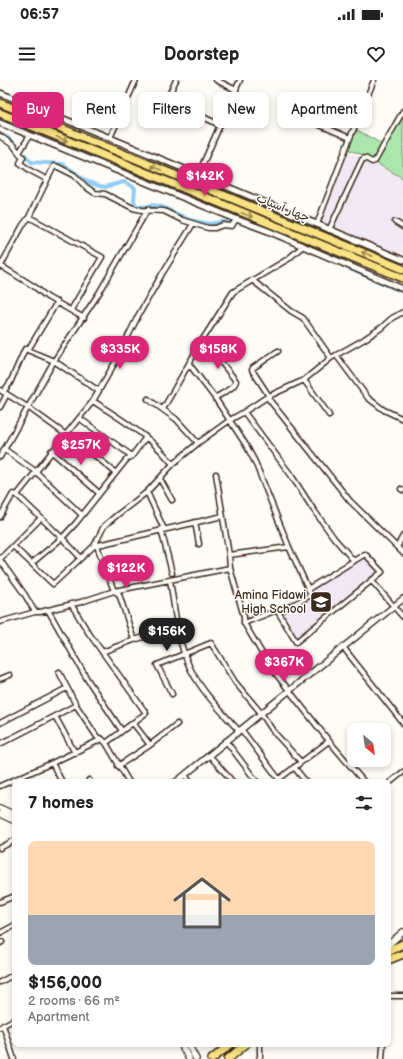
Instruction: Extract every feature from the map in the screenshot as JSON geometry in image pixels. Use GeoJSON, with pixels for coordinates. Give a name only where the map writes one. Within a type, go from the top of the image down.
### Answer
{"type":"FeatureCollection","features":[{"type":"Feature","properties":{"kind":"highway","name":"چهار آسیاب"},"geometry":{"type":"LineString","coordinates":[[0,103],[403,269]]}},
{"type":"Feature","properties":{"kind":"highway","name":"چهار آسیاب"},"geometry":{"type":"LineString","coordinates":[[0,114],[403,278]]}},
{"type":"Feature","properties":{"kind":"highway"},"geometry":{"type":"LineString","coordinates":[[191,192],[195,184]]}},
{"type":"Feature","properties":{"kind":"highway"},"geometry":{"type":"LineString","coordinates":[[391,948],[403,944]]}},
{"type":"Feature","properties":{"kind":"highway"},"geometry":{"type":"LineString","coordinates":[[391,950],[400,955]]}},
{"type":"Feature","properties":{"kind":"highway"},"geometry":{"type":"LineString","coordinates":[[212,1059],[227,1047]]}},
{"type":"Feature","properties":{"kind":"highway"},"geometry":{"type":"LineString","coordinates":[[230,1058],[243,1047]]}},
{"type":"Feature","properties":{"kind":"main road"},"geometry":{"type":"LineString","coordinates":[[0,808],[12,814]]}},
{"type":"Feature","properties":{"kind":"main road"},"geometry":{"type":"LineString","coordinates":[[0,814],[12,816]]}},
{"type":"Feature","properties":{"kind":"main road"},"geometry":{"type":"LineString","coordinates":[[391,947],[403,932]]}},
{"type":"Feature","properties":{"kind":"main road"},"geometry":{"type":"LineString","coordinates":[[188,1048],[188,1059]]}},
{"type":"Feature","properties":{"kind":"main road"},"geometry":{"type":"LineString","coordinates":[[188,1048],[196,1059]]}},
{"type":"Feature","properties":{"kind":"street"},"geometry":{"type":"LineString","coordinates":[[110,138],[136,80]]}},
{"type":"Feature","properties":{"kind":"street"},"geometry":{"type":"LineString","coordinates":[[171,92],[176,80]]}},
{"type":"Feature","properties":{"kind":"street"},"geometry":{"type":"LineString","coordinates":[[216,80],[236,90],[240,80]]}},
{"type":"Feature","properties":{"kind":"street"},"geometry":{"type":"LineString","coordinates":[[316,224],[374,80]]}},
{"type":"Feature","properties":{"kind":"street"},"geometry":{"type":"LineString","coordinates":[[0,94],[110,138],[329,230],[402,258]]}},
{"type":"Feature","properties":{"kind":"street"},"geometry":{"type":"LineString","coordinates":[[329,230],[362,160],[365,158],[372,162],[375,161],[403,111]]}},
{"type":"Feature","properties":{"kind":"street"},"geometry":{"type":"LineString","coordinates":[[0,123],[234,221],[268,231],[302,248],[403,289]]}},
{"type":"Feature","properties":{"kind":"street"},"geometry":{"type":"LineString","coordinates":[[198,175],[219,128]]}},
{"type":"Feature","properties":{"kind":"street"},"geometry":{"type":"LineString","coordinates":[[327,128],[350,138]]}},
{"type":"Feature","properties":{"kind":"street"},"geometry":{"type":"LineString","coordinates":[[19,153],[30,135]]}},
{"type":"Feature","properties":{"kind":"street"},"geometry":{"type":"LineString","coordinates":[[0,136],[14,146],[23,157],[20,163],[31,172],[46,179]]}},
{"type":"Feature","properties":{"kind":"street"},"geometry":{"type":"LineString","coordinates":[[84,318],[72,310],[47,298],[34,287],[0,267],[29,217],[46,179],[54,166],[74,176],[86,188],[95,193],[105,194],[133,208],[164,211],[182,220],[208,228],[215,228],[223,225],[232,226],[234,221]]}},
{"type":"Feature","properties":{"kind":"street"},"geometry":{"type":"LineString","coordinates":[[0,457],[29,408],[54,361],[84,318],[148,209]]}},
{"type":"Feature","properties":{"kind":"street"},"geometry":{"type":"LineString","coordinates":[[29,217],[102,257],[72,310]]}},
{"type":"Feature","properties":{"kind":"street"},"geometry":{"type":"LineString","coordinates":[[395,222],[403,227]]}},
{"type":"Feature","properties":{"kind":"street"},"geometry":{"type":"LineString","coordinates":[[17,496],[93,400],[114,365],[138,316],[193,224]]}},
{"type":"Feature","properties":{"kind":"street"},"geometry":{"type":"LineString","coordinates":[[163,409],[233,292],[288,259],[302,248]]}},
{"type":"Feature","properties":{"kind":"street"},"geometry":{"type":"LineString","coordinates":[[252,280],[291,311],[303,318],[331,358]]}},
{"type":"Feature","properties":{"kind":"street"},"geometry":{"type":"LineString","coordinates":[[0,407],[3,392],[10,383],[25,349],[28,350],[57,302]]}},
{"type":"Feature","properties":{"kind":"street"},"geometry":{"type":"LineString","coordinates":[[13,546],[53,584],[95,546],[104,526],[147,492],[173,464],[198,443],[230,420],[268,396],[304,380],[331,358],[363,340],[381,328],[392,318],[403,312]]}},
{"type":"Feature","properties":{"kind":"street"},"geometry":{"type":"LineString","coordinates":[[203,340],[236,381],[236,384],[233,387],[215,398]]}},
{"type":"Feature","properties":{"kind":"street"},"geometry":{"type":"LineString","coordinates":[[28,350],[54,361],[98,391]]}},
{"type":"Feature","properties":{"kind":"street"},"geometry":{"type":"LineString","coordinates":[[278,351],[252,370],[268,396],[350,501],[403,553]]}},
{"type":"Feature","properties":{"kind":"street"},"geometry":{"type":"LineString","coordinates":[[336,355],[368,398],[384,410],[403,419]]}},
{"type":"Feature","properties":{"kind":"street"},"geometry":{"type":"LineString","coordinates":[[189,364],[230,420],[255,462],[289,547],[311,595],[283,610],[277,610],[244,623]]}},
{"type":"Feature","properties":{"kind":"street"},"geometry":{"type":"LineString","coordinates":[[304,380],[329,415]]}},
{"type":"Feature","properties":{"kind":"street"},"geometry":{"type":"LineString","coordinates":[[3,392],[66,433],[116,473]]}},
{"type":"Feature","properties":{"kind":"street"},"geometry":{"type":"LineString","coordinates":[[148,399],[176,419],[198,443]]}},
{"type":"Feature","properties":{"kind":"street"},"geometry":{"type":"LineString","coordinates":[[93,400],[146,437],[173,464]]}},
{"type":"Feature","properties":{"kind":"street"},"geometry":{"type":"LineString","coordinates":[[244,412],[291,475],[326,526],[354,561]]}},
{"type":"Feature","properties":{"kind":"street"},"geometry":{"type":"LineString","coordinates":[[79,418],[132,456]]}},
{"type":"Feature","properties":{"kind":"street"},"geometry":{"type":"LineString","coordinates":[[32,563],[62,538],[127,459],[132,456],[146,437]]}},
{"type":"Feature","properties":{"kind":"street"},"geometry":{"type":"LineString","coordinates":[[4,449],[35,472],[82,515]]}},
{"type":"Feature","properties":{"kind":"street"},"geometry":{"type":"LineString","coordinates":[[52,451],[99,493]]}},
{"type":"Feature","properties":{"kind":"street"},"geometry":{"type":"LineString","coordinates":[[216,474],[230,555],[230,568],[244,617],[244,623],[269,665],[362,779]]}},
{"type":"Feature","properties":{"kind":"street"},"geometry":{"type":"LineString","coordinates":[[160,479],[172,500]]}},
{"type":"Feature","properties":{"kind":"street"},"geometry":{"type":"LineString","coordinates":[[147,492],[163,529],[172,573]]}},
{"type":"Feature","properties":{"kind":"street"},"geometry":{"type":"LineString","coordinates":[[0,517],[13,494],[17,496],[81,558]]}},
{"type":"Feature","properties":{"kind":"street"},"geometry":{"type":"LineString","coordinates":[[95,546],[223,516]]}},
{"type":"Feature","properties":{"kind":"street"},"geometry":{"type":"LineString","coordinates":[[35,612],[2,565],[0,559],[41,518]]}},
{"type":"Feature","properties":{"kind":"street"},"geometry":{"type":"LineString","coordinates":[[195,522],[199,544]]}},
{"type":"Feature","properties":{"kind":"street"},"geometry":{"type":"LineString","coordinates":[[397,547],[403,536]]}},
{"type":"Feature","properties":{"kind":"street"},"geometry":{"type":"LineString","coordinates":[[95,546],[114,591],[119,594],[134,640]]}},
{"type":"Feature","properties":{"kind":"street"},"geometry":{"type":"LineString","coordinates":[[230,555],[289,547]]}},
{"type":"Feature","properties":{"kind":"street"},"geometry":{"type":"LineString","coordinates":[[277,610],[296,642],[382,572],[365,554],[308,589]]}},
{"type":"Feature","properties":{"kind":"street"},"geometry":{"type":"LineString","coordinates":[[0,622],[71,604],[114,591],[230,568]]}},
{"type":"Feature","properties":{"kind":"street"},"geometry":{"type":"LineString","coordinates":[[170,580],[177,627],[191,671],[216,706],[240,730],[278,779]]}},
{"type":"Feature","properties":{"kind":"street"},"geometry":{"type":"LineString","coordinates":[[371,580],[403,617]]}},
{"type":"Feature","properties":{"kind":"street"},"geometry":{"type":"LineString","coordinates":[[180,779],[403,598]]}},
{"type":"Feature","properties":{"kind":"street"},"geometry":{"type":"LineString","coordinates":[[71,604],[88,632],[146,713],[106,743]]}},
{"type":"Feature","properties":{"kind":"street"},"geometry":{"type":"LineString","coordinates":[[48,610],[87,679],[122,731]]}},
{"type":"Feature","properties":{"kind":"street"},"geometry":{"type":"LineString","coordinates":[[102,652],[134,640],[177,627]]}},
{"type":"Feature","properties":{"kind":"street"},"geometry":{"type":"LineString","coordinates":[[172,694],[157,665],[211,643],[235,682],[261,713],[273,731],[301,762]]}},
{"type":"Feature","properties":{"kind":"street"},"geometry":{"type":"LineString","coordinates":[[343,647],[403,723]]}},
{"type":"Feature","properties":{"kind":"street"},"geometry":{"type":"LineString","coordinates":[[59,672],[76,705],[97,737],[106,743],[127,779]]}},
{"type":"Feature","properties":{"kind":"street"},"geometry":{"type":"LineString","coordinates":[[0,680],[10,675]]}},
{"type":"Feature","properties":{"kind":"street"},"geometry":{"type":"LineString","coordinates":[[0,723],[67,688]]}},
{"type":"Feature","properties":{"kind":"street"},"geometry":{"type":"LineString","coordinates":[[0,744],[76,705]]}},
{"type":"Feature","properties":{"kind":"street"},"geometry":{"type":"LineString","coordinates":[[55,716],[75,753]]}},
{"type":"Feature","properties":{"kind":"street"},"geometry":{"type":"LineString","coordinates":[[134,723],[150,745]]}},
{"type":"Feature","properties":{"kind":"street"},"geometry":{"type":"LineString","coordinates":[[118,766],[150,745],[177,724]]}},
{"type":"Feature","properties":{"kind":"street"},"geometry":{"type":"LineString","coordinates":[[16,779],[75,753],[102,739]]}},
{"type":"Feature","properties":{"kind":"street"},"geometry":{"type":"LineString","coordinates":[[282,779],[294,767],[329,740]]}},
{"type":"Feature","properties":{"kind":"street"},"geometry":{"type":"LineString","coordinates":[[226,741],[255,779]]}},
{"type":"Feature","properties":{"kind":"street"},"geometry":{"type":"LineString","coordinates":[[209,755],[230,779]]}},
{"type":"Feature","properties":{"kind":"street"},"geometry":{"type":"LineString","coordinates":[[52,763],[60,779]]}},
{"type":"Feature","properties":{"kind":"street"},"geometry":{"type":"LineString","coordinates":[[294,767],[304,779]]}},
{"type":"Feature","properties":{"kind":"street"},"geometry":{"type":"LineString","coordinates":[[391,782],[403,772]]}},
{"type":"Feature","properties":{"kind":"street"},"geometry":{"type":"LineString","coordinates":[[185,775],[188,779]]}},
{"type":"Feature","properties":{"kind":"street"},"geometry":{"type":"LineString","coordinates":[[0,786],[12,781]]}},
{"type":"Feature","properties":{"kind":"street"},"geometry":{"type":"LineString","coordinates":[[0,848],[12,842]]}},
{"type":"Feature","properties":{"kind":"street"},"geometry":{"type":"LineString","coordinates":[[0,902],[12,897]]}},
{"type":"Feature","properties":{"kind":"street"},"geometry":{"type":"LineString","coordinates":[[0,933],[12,927]]}},
{"type":"Feature","properties":{"kind":"street"},"geometry":{"type":"LineString","coordinates":[[0,982],[12,976]]}},
{"type":"Feature","properties":{"kind":"street"},"geometry":{"type":"LineString","coordinates":[[391,996],[403,996]]}},
{"type":"Feature","properties":{"kind":"street"},"geometry":{"type":"LineString","coordinates":[[12,1021],[2,1026],[14,1059]]}},
{"type":"Feature","properties":{"kind":"street"},"geometry":{"type":"LineString","coordinates":[[259,1059],[260,1047]]}},
{"type":"Feature","properties":{"kind":"street"},"geometry":{"type":"LineString","coordinates":[[382,1059],[383,1047]]}},
{"type":"Feature","properties":{"kind":"shaded area"},"geometry":{"type":"Polygon","coordinates":[[[345,151],[376,163],[403,178],[403,253],[393,269],[310,237],[345,151]]]}},
{"type":"Feature","properties":{"kind":"shaded area","name":"Amina Fidawi High School"},"geometry":{"type":"Polygon","coordinates":[[[365,556],[378,573],[295,640],[280,613],[313,595],[309,588],[365,556]]]}},
{"type":"Feature","properties":{"kind":"green space"},"geometry":{"type":"Polygon","coordinates":[[[403,116],[403,178],[376,163],[403,116]]]}},
{"type":"Feature","properties":{"kind":"green space"},"geometry":{"type":"Polygon","coordinates":[[[357,130],[382,144],[373,159],[347,149],[357,130]]]}},
{"type":"Feature","properties":{"kind":"waterway"},"geometry":{"type":"LineString","coordinates":[[0,134],[8,138],[13,143]]}},
{"type":"Feature","properties":{"kind":"waterway"},"geometry":{"type":"LineString","coordinates":[[25,155],[31,162],[63,164],[88,182],[100,186],[105,187],[124,182],[135,188],[134,201],[136,206],[160,206],[190,220],[210,224],[237,221]]}},
{"type":"Feature","properties":{"kind":"waterway"},"geometry":{"type":"LineString","coordinates":[[343,266],[403,292]]}},
{"type":"Feature","properties":{"kind":"place","name":"Amina Fidawi High School"},"geometry":{"type":"Point","coordinates":[321,602]}}]}
